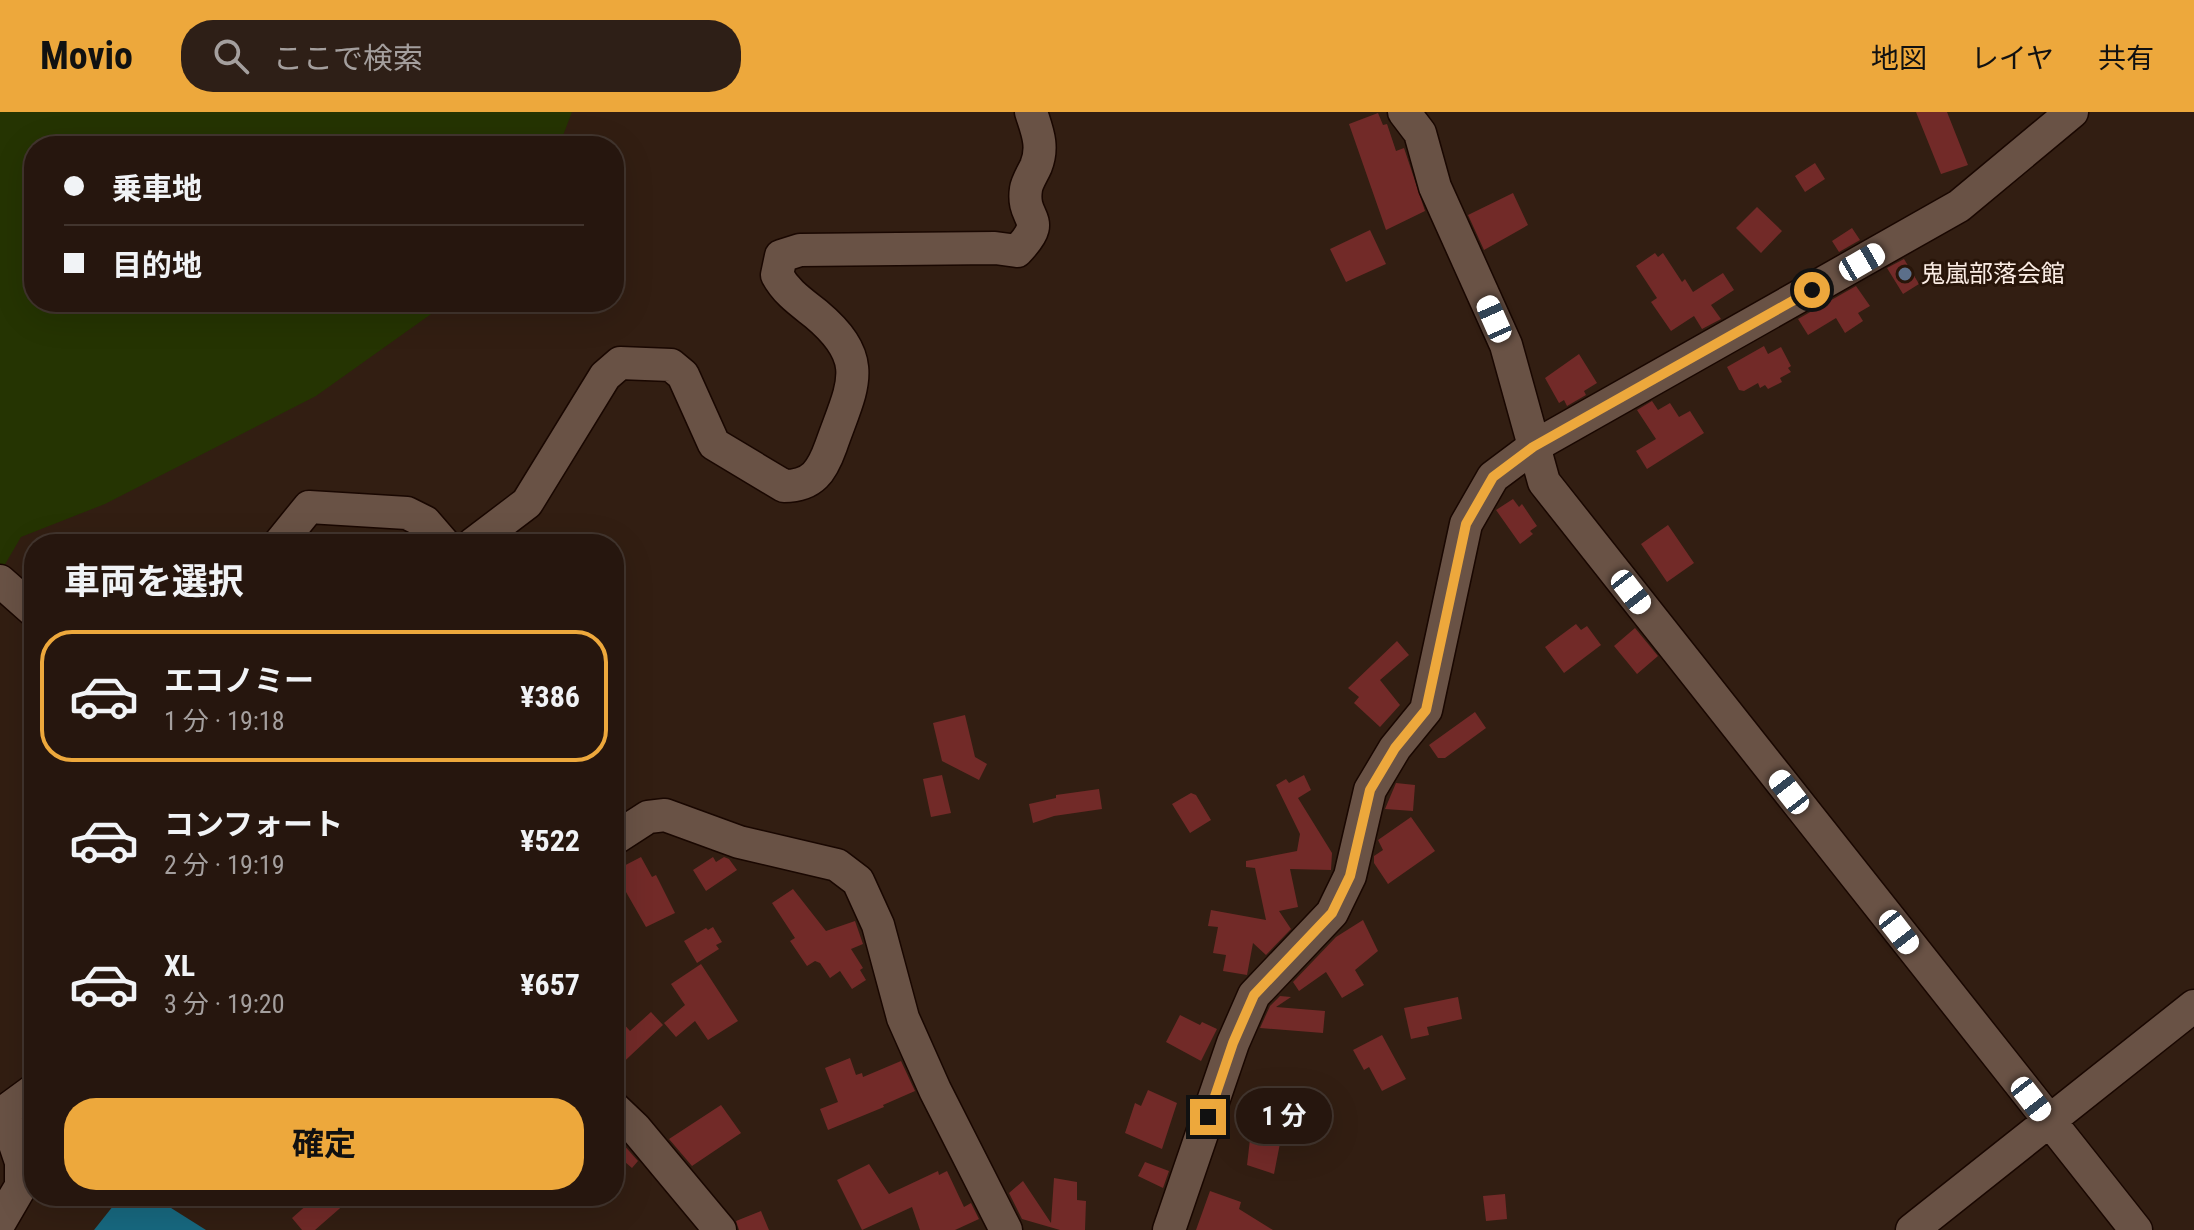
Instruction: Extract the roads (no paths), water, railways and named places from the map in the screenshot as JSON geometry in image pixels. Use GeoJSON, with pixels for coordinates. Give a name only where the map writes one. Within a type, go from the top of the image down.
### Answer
{"type":"FeatureCollection","features":[{"type":"Feature","properties":{"kind":"street"},"geometry":{"type":"LineString","coordinates":[[486,534],[527,503],[605,376],[620,363],[671,365],[683,375],[714,444],[784,486],[798,486],[814,479],[823,467],[850,390],[853,370],[842,338],[784,288],[777,275],[781,256],[800,250],[995,248],[1017,251],[1032,236],[1035,226],[1026,189],[1039,157],[1041,141],[1031,112]]}},
{"type":"Feature","properties":{"kind":"street"},"geometry":{"type":"LineString","coordinates":[[1404,112],[1420,133],[1435,187],[1506,345],[1544,482],[2136,1230]]}},
{"type":"Feature","properties":{"kind":"street"},"geometry":{"type":"LineString","coordinates":[[1169,1230],[1233,1043],[1254,995],[1332,913],[1350,876],[1370,790],[1395,748],[1426,710],[1466,524],[1493,477],[1533,447],[1959,206],[2072,112]]}},
{"type":"Feature","properties":{"kind":"street"},"geometry":{"type":"LineString","coordinates":[[287,534],[309,507],[407,513],[425,522],[435,534]]}},
{"type":"Feature","properties":{"kind":"street"},"geometry":{"type":"LineString","coordinates":[[0,581],[24,602]]}},
{"type":"Feature","properties":{"kind":"street"},"geometry":{"type":"LineString","coordinates":[[624,832],[641,821],[665,815],[739,842],[837,865],[858,881],[878,925],[903,1018],[941,1103],[1006,1230]]}},
{"type":"Feature","properties":{"kind":"street"},"geometry":{"type":"LineString","coordinates":[[1912,1230],[2194,1006]]}},
{"type":"Feature","properties":{"kind":"street"},"geometry":{"type":"LineString","coordinates":[[0,1222],[21,1186],[21,1162],[2,1112],[24,1097]]}},
{"type":"Feature","properties":{"kind":"street"},"geometry":{"type":"LineString","coordinates":[[624,1118],[720,1230]]}},
{"type":"Feature","properties":{"kind":"water"},"geometry":{"type":"Polygon","coordinates":[[[113,1206],[168,1206],[206,1230],[94,1230],[113,1206]]]}},
{"type":"Feature","properties":{"kind":"place","name":"鬼嵐部落会館"},"geometry":{"type":"Point","coordinates":[1905,274]}}]}
